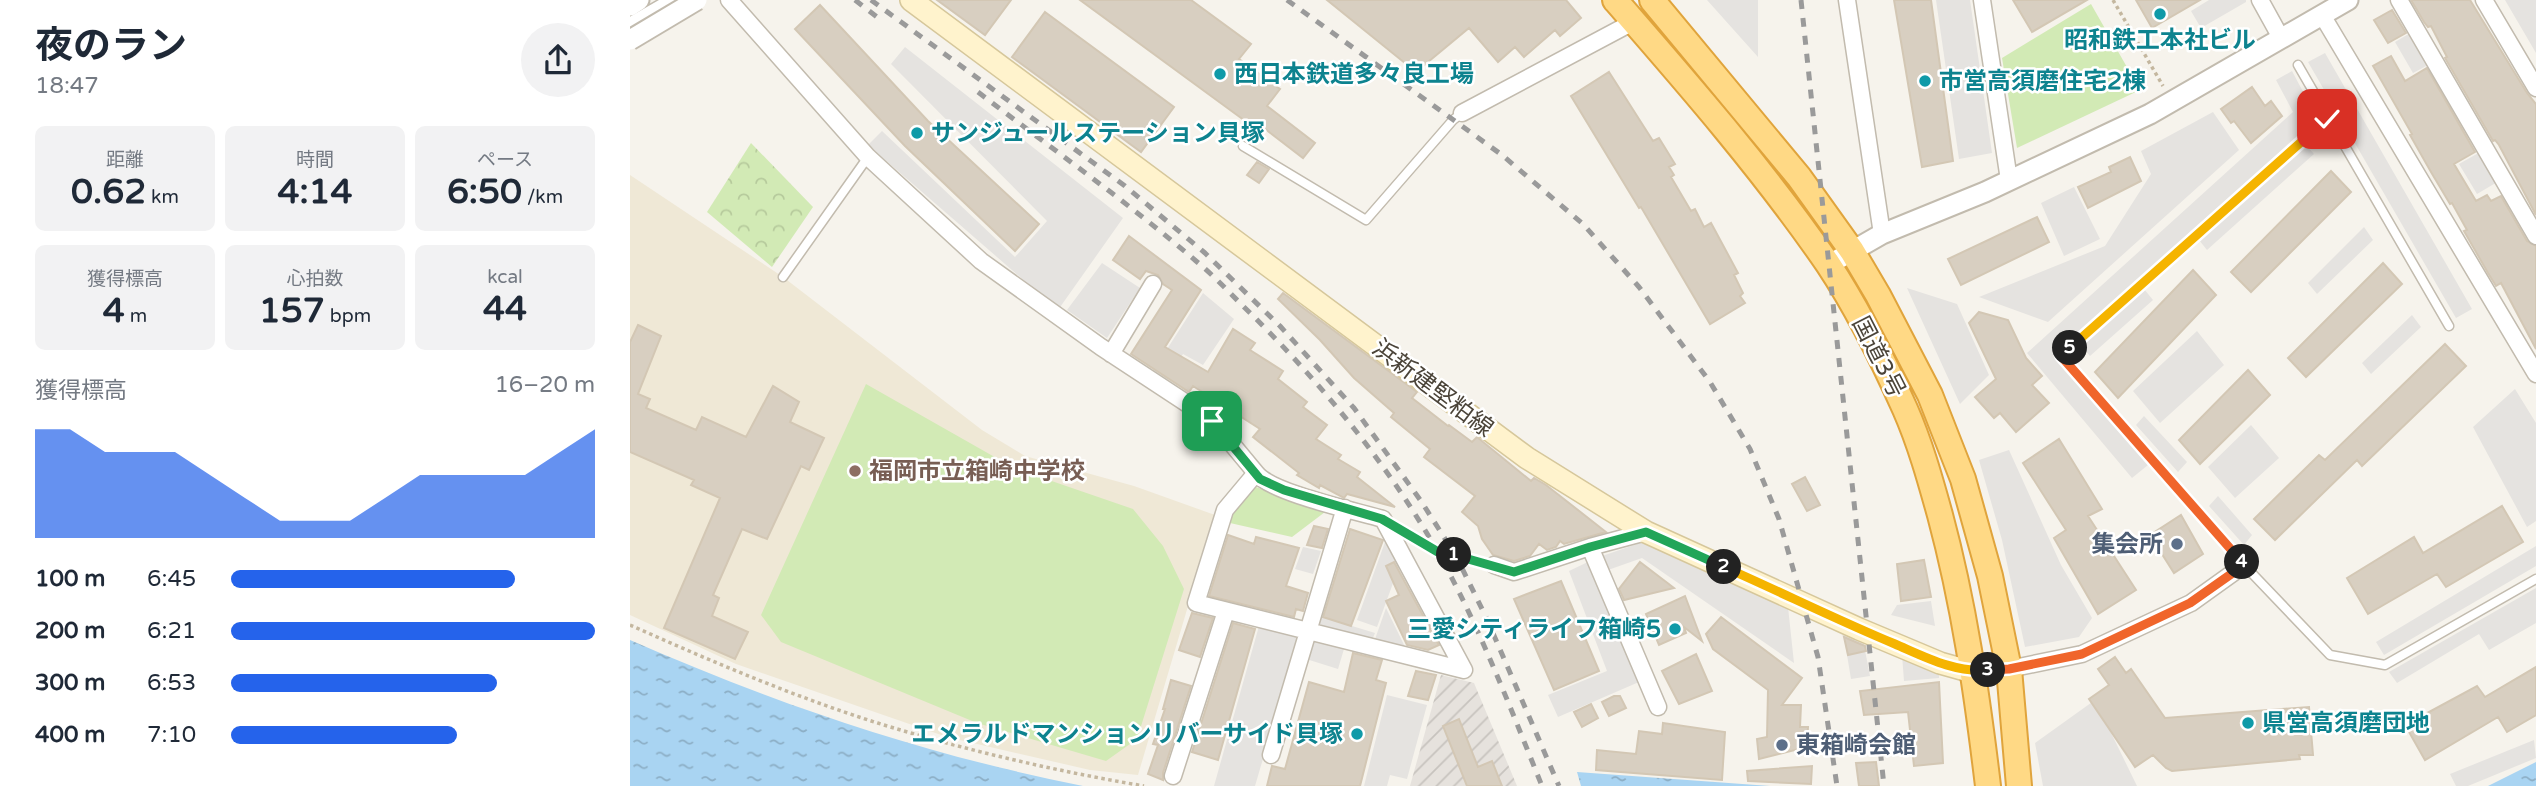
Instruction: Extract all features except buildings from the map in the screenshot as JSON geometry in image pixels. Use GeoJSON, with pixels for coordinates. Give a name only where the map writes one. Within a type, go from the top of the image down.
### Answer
{"type":"FeatureCollection","features":[{"type":"Feature","properties":{"kind":"highway","name":"国道3号"},"geometry":{"type":"LineString","coordinates":[[1615,0],[1720,124],[1828,265],[1853,306],[1906,411],[1926,467],[1951,555],[1966,625],[1988,786]]}},
{"type":"Feature","properties":{"kind":"highway","name":"国道3号"},"geometry":{"type":"LineString","coordinates":[[1652,0],[1799,177],[1853,251],[1930,395],[1963,479],[1990,576],[2009,669],[2019,786]]}},
{"type":"Feature","properties":{"kind":"main road","name":"浜新建堅粕線"},"geometry":{"type":"LineString","coordinates":[[911,0],[1527,458],[1646,532],[1940,663],[1972,671],[2009,669]]}},
{"type":"Feature","properties":{"kind":"street"},"geometry":{"type":"LineString","coordinates":[[630,6],[639,0]]}},
{"type":"Feature","properties":{"kind":"street"},"geometry":{"type":"LineString","coordinates":[[630,26],[675,0]]}},
{"type":"Feature","properties":{"kind":"street"},"geometry":{"type":"LineString","coordinates":[[630,40],[696,0]]}},
{"type":"Feature","properties":{"kind":"street"},"geometry":{"type":"LineString","coordinates":[[729,0],[868,157],[981,261],[1111,354],[1212,421],[1256,473],[1260,479],[1284,490],[1382,519],[1464,670],[1307,633],[1196,603],[1225,510],[1256,473]]}},
{"type":"Feature","properties":{"kind":"street"},"geometry":{"type":"LineString","coordinates":[[1847,0],[1882,234]]}},
{"type":"Feature","properties":{"kind":"street"},"geometry":{"type":"LineString","coordinates":[[1982,0],[2009,180]]}},
{"type":"Feature","properties":{"kind":"street"},"geometry":{"type":"LineString","coordinates":[[2260,0],[2281,38]]}},
{"type":"Feature","properties":{"kind":"street"},"geometry":{"type":"LineString","coordinates":[[1828,265],[1882,234],[2009,180],[2171,101],[2348,0]]}},
{"type":"Feature","properties":{"kind":"street"},"geometry":{"type":"LineString","coordinates":[[2399,0],[2536,236]]}},
{"type":"Feature","properties":{"kind":"street"},"geometry":{"type":"LineString","coordinates":[[2484,0],[2536,88]]}},
{"type":"Feature","properties":{"kind":"street"},"geometry":{"type":"LineString","coordinates":[[2322,15],[2536,372]]}},
{"type":"Feature","properties":{"kind":"street"},"geometry":{"type":"LineString","coordinates":[[1462,113],[1633,22]]}},
{"type":"Feature","properties":{"kind":"street"},"geometry":{"type":"LineString","coordinates":[[1111,354],[1153,284]]}},
{"type":"Feature","properties":{"kind":"street"},"geometry":{"type":"LineString","coordinates":[[1271,755],[1345,508]]}},
{"type":"Feature","properties":{"kind":"street"},"geometry":{"type":"LineString","coordinates":[[1494,565],[1514,572],[1646,532]]}},
{"type":"Feature","properties":{"kind":"street"},"geometry":{"type":"LineString","coordinates":[[1590,547],[1658,707]]}},
{"type":"Feature","properties":{"kind":"street"},"geometry":{"type":"LineString","coordinates":[[2009,669],[2082,654],[2190,603],[2244,565]]}},
{"type":"Feature","properties":{"kind":"street"},"geometry":{"type":"LineString","coordinates":[[1173,776],[1226,611]]}},
{"type":"Feature","properties":{"kind":"lane"},"geometry":{"type":"LineString","coordinates":[[2298,65],[2449,326]]}},
{"type":"Feature","properties":{"kind":"lane"},"geometry":{"type":"LineString","coordinates":[[1243,146],[1366,220],[1462,113]]}},
{"type":"Feature","properties":{"kind":"lane"},"geometry":{"type":"LineString","coordinates":[[2327,119],[2061,356],[2244,565],[2330,655],[2385,665],[2536,579]]}},
{"type":"Feature","properties":{"kind":"lane"},"geometry":{"type":"LineString","coordinates":[[783,276],[868,157]]}},
{"type":"Feature","properties":{"kind":"path"},"geometry":{"type":"LineString","coordinates":[[2113,0],[2171,101]]}},
{"type":"Feature","properties":{"kind":"path"},"geometry":{"type":"LineString","coordinates":[[1382,519],[1438,552],[1494,565]]}},
{"type":"Feature","properties":{"kind":"path"},"geometry":{"type":"LineString","coordinates":[[630,625],[781,689],[883,724],[1067,773],[1144,786]]}},
{"type":"Feature","properties":{"kind":"shaded area"},"geometry":{"type":"Polygon","coordinates":[[[1707,0],[1758,0],[1758,57],[1707,0]]]}},
{"type":"Feature","properties":{"kind":"shaded area"},"geometry":{"type":"Polygon","coordinates":[[[1936,0],[1970,0],[1992,153],[1959,159],[1936,0]]]}},
{"type":"Feature","properties":{"kind":"shaded area"},"geometry":{"type":"Polygon","coordinates":[[[2209,0],[2246,2],[2201,28],[2191,11],[2209,0]]]}},
{"type":"Feature","properties":{"kind":"shaded area"},"geometry":{"type":"Polygon","coordinates":[[[2505,0],[2536,0],[2536,53],[2505,0]]]}},
{"type":"Feature","properties":{"kind":"shaded area"},"geometry":{"type":"Polygon","coordinates":[[[2412,32],[2430,64],[2413,73],[2395,42],[2412,32]]]}},
{"type":"Feature","properties":{"kind":"shaded area"},"geometry":{"type":"Polygon","coordinates":[[[905,47],[1123,218],[1058,310],[868,145],[882,131],[1015,257],[1047,221],[891,64],[905,47]]]}},
{"type":"Feature","properties":{"kind":"shaded area"},"geometry":{"type":"Polygon","coordinates":[[[2325,53],[2472,309],[2456,318],[2308,62],[2325,53]]]}},
{"type":"Feature","properties":{"kind":"shaded area"},"geometry":{"type":"Polygon","coordinates":[[[2292,71],[2317,118],[2053,356],[2148,465],[2132,478],[2027,353],[2293,112],[2276,80],[2292,71]]]}},
{"type":"Feature","properties":{"kind":"shaded area"},"geometry":{"type":"Polygon","coordinates":[[[2213,112],[2239,150],[2048,322],[1979,297],[2105,246],[2151,174],[2141,151],[2213,112]]]}},
{"type":"Feature","properties":{"kind":"shaded area"},"geometry":{"type":"Polygon","coordinates":[[[2306,145],[2314,154],[2207,250],[2199,240],[2306,145]]]}},
{"type":"Feature","properties":{"kind":"shaded area"},"geometry":{"type":"Polygon","coordinates":[[[2482,151],[2499,181],[2477,194],[2459,164],[2482,151]]]}},
{"type":"Feature","properties":{"kind":"shaded area","name":"福岡市立箱崎中学校"},"geometry":{"type":"Polygon","coordinates":[[[630,175],[783,277],[982,430],[1025,456],[1134,486],[1215,515],[1138,775],[1090,770],[947,737],[736,664],[630,615],[630,175]]]}},
{"type":"Feature","properties":{"kind":"shaded area"},"geometry":{"type":"Polygon","coordinates":[[[2074,187],[2100,239],[2064,256],[2041,203],[2074,187]]]}},
{"type":"Feature","properties":{"kind":"shaded area"},"geometry":{"type":"Polygon","coordinates":[[[2364,227],[2373,240],[2317,294],[2308,283],[2364,227]]]}},
{"type":"Feature","properties":{"kind":"shaded area"},"geometry":{"type":"Polygon","coordinates":[[[1102,263],[1140,288],[1107,338],[1067,310],[1102,263]]]}},
{"type":"Feature","properties":{"kind":"shaded area"},"geometry":{"type":"Polygon","coordinates":[[[1907,288],[1957,304],[1989,375],[1960,404],[1907,288]]]}},
{"type":"Feature","properties":{"kind":"shaded area"},"geometry":{"type":"Polygon","coordinates":[[[2144,289],[2153,300],[2090,356],[2081,346],[2144,289]]]}},
{"type":"Feature","properties":{"kind":"shaded area"},"geometry":{"type":"Polygon","coordinates":[[[1203,293],[1234,319],[1203,365],[1183,354],[1167,379],[1153,371],[1203,293]]]}},
{"type":"Feature","properties":{"kind":"shaded area"},"geometry":{"type":"Polygon","coordinates":[[[2412,315],[2421,327],[2371,374],[2362,363],[2412,315]]]}},
{"type":"Feature","properties":{"kind":"shaded area"},"geometry":{"type":"Polygon","coordinates":[[[2197,331],[2224,365],[2160,423],[2133,391],[2197,331]]]}},
{"type":"Feature","properties":{"kind":"shaded area"},"geometry":{"type":"Polygon","coordinates":[[[2515,389],[2536,423],[2536,521],[2527,527],[2473,427],[2515,389]]]}},
{"type":"Feature","properties":{"kind":"shaded area"},"geometry":{"type":"Polygon","coordinates":[[[2144,416],[2187,462],[2178,472],[2136,425],[2144,416]]]}},
{"type":"Feature","properties":{"kind":"shaded area"},"geometry":{"type":"Polygon","coordinates":[[[2251,425],[2279,458],[2235,498],[2208,467],[2251,425]]]}},
{"type":"Feature","properties":{"kind":"shaded area"},"geometry":{"type":"Polygon","coordinates":[[[2009,450],[2061,565],[2092,618],[2079,637],[2025,647],[2002,540],[1979,460],[2009,450]]]}},
{"type":"Feature","properties":{"kind":"shaded area"},"geometry":{"type":"Polygon","coordinates":[[[2218,496],[2252,535],[2244,545],[2209,506],[2218,496]]]}},
{"type":"Feature","properties":{"kind":"shaded area"},"geometry":{"type":"Polygon","coordinates":[[[1649,540],[1788,607],[1794,663],[1642,558],[1608,570],[1602,556],[1649,540]]]}},
{"type":"Feature","properties":{"kind":"shaded area"},"geometry":{"type":"Polygon","coordinates":[[[1385,542],[1392,545],[1400,564],[1377,627],[1357,620],[1385,542]]]}},
{"type":"Feature","properties":{"kind":"shaded area"},"geometry":{"type":"Polygon","coordinates":[[[2536,546],[2536,566],[2384,655],[2376,642],[2536,546]]]}},
{"type":"Feature","properties":{"kind":"shaded area"},"geometry":{"type":"Polygon","coordinates":[[[1303,547],[1321,551],[1313,574],[1295,569],[1303,547]]]}},
{"type":"Feature","properties":{"kind":"shaded area"},"geometry":{"type":"Polygon","coordinates":[[[1590,561],[1639,682],[1558,717],[1548,695],[1607,671],[1569,571],[1590,561]]]}},
{"type":"Feature","properties":{"kind":"shaded area"},"geometry":{"type":"Polygon","coordinates":[[[2536,588],[2536,623],[2489,650],[2479,634],[2397,683],[2389,672],[2536,588]]]}},
{"type":"Feature","properties":{"kind":"shaded area"},"geometry":{"type":"Polygon","coordinates":[[[1931,601],[1935,626],[1891,615],[1897,605],[1931,601]]]}},
{"type":"Feature","properties":{"kind":"shaded area"},"geometry":{"type":"Polygon","coordinates":[[[1386,608],[1407,651],[1374,642],[1386,608]]]}},
{"type":"Feature","properties":{"kind":"shaded area"},"geometry":{"type":"Polygon","coordinates":[[[1316,615],[1375,633],[1370,645],[1311,629],[1316,615]]]}},
{"type":"Feature","properties":{"kind":"shaded area"},"geometry":{"type":"Polygon","coordinates":[[[1259,626],[1299,636],[1255,786],[1214,786],[1259,626]]]}},
{"type":"Feature","properties":{"kind":"shaded area"},"geometry":{"type":"Polygon","coordinates":[[[1843,631],[1863,640],[1870,676],[1851,679],[1843,631]]]}},
{"type":"Feature","properties":{"kind":"shaded area"},"geometry":{"type":"Polygon","coordinates":[[[1309,639],[1344,649],[1338,669],[1303,658],[1309,639]]]}},
{"type":"Feature","properties":{"kind":"shaded area"},"geometry":{"type":"Polygon","coordinates":[[[1902,655],[1939,668],[1939,678],[1904,681],[1902,655]]]}},
{"type":"Feature","properties":{"kind":"shaded area"},"geometry":{"type":"Polygon","coordinates":[[[1441,675],[1474,683],[1517,786],[1410,786],[1441,675]]]}},
{"type":"Feature","properties":{"kind":"shaded area"},"geometry":{"type":"Polygon","coordinates":[[[1387,695],[1427,705],[1407,779],[1390,775],[1387,786],[1364,786],[1387,695]]]}},
{"type":"Feature","properties":{"kind":"shaded area"},"geometry":{"type":"Polygon","coordinates":[[[2095,700],[2137,786],[2043,786],[2035,743],[2095,700]]]}},
{"type":"Feature","properties":{"kind":"shaded area"},"geometry":{"type":"Polygon","coordinates":[[[2534,740],[2536,758],[2468,786],[2456,786],[2450,774],[2534,740]]]}},
{"type":"Feature","properties":{"kind":"green space"},"geometry":{"type":"Polygon","coordinates":[[[2091,4],[2140,90],[2017,148],[2002,58],[2091,4]]]}},
{"type":"Feature","properties":{"kind":"green space"},"geometry":{"type":"Polygon","coordinates":[[[751,143],[813,207],[772,267],[707,212],[751,143]]]}},
{"type":"Feature","properties":{"kind":"green space"},"geometry":{"type":"Polygon","coordinates":[[[866,384],[1014,468],[1133,509],[1163,546],[1184,589],[1137,739],[1106,761],[977,723],[781,642],[761,615],[866,384]]]}},
{"type":"Feature","properties":{"kind":"green space"},"geometry":{"type":"Polygon","coordinates":[[[1253,486],[1325,512],[1292,537],[1230,523],[1233,511],[1253,486]]]}},
{"type":"Feature","properties":{"kind":"water"},"geometry":{"type":"Polygon","coordinates":[[[630,640],[741,686],[852,725],[966,759],[1083,786],[630,786],[630,640]]]}},
{"type":"Feature","properties":{"kind":"water"},"geometry":{"type":"Polygon","coordinates":[[[2536,762],[2536,786],[2488,786],[2536,762]]]}},
{"type":"Feature","properties":{"kind":"water"},"geometry":{"type":"Polygon","coordinates":[[[1577,772],[1770,786],[1581,786],[1577,772]]]}},
{"type":"Feature","properties":{"kind":"railway"},"geometry":{"type":"LineString","coordinates":[[855,0],[877,17]]}},
{"type":"Feature","properties":{"kind":"railway"},"geometry":{"type":"LineString","coordinates":[[871,0],[1125,186],[1205,253],[1280,326],[1354,408],[1421,501],[1456,556],[1486,617],[1559,786]]}},
{"type":"Feature","properties":{"kind":"railway"},"geometry":{"type":"LineString","coordinates":[[1287,0],[1502,155],[1583,224],[1639,287],[1710,382],[1750,449],[1779,519],[1818,657],[1837,786]]}},
{"type":"Feature","properties":{"kind":"railway"},"geometry":{"type":"LineString","coordinates":[[1801,0],[1884,786]]}},
{"type":"Feature","properties":{"kind":"railway"},"geometry":{"type":"LineString","coordinates":[[978,92],[1116,196],[1202,266],[1270,333],[1349,422],[1419,520],[1454,582],[1494,668],[1542,786]]}},
{"type":"Feature","properties":{"kind":"place","name":"昭和鉄工本社ビル"},"geometry":{"type":"Point","coordinates":[2160,14]}},
{"type":"Feature","properties":{"kind":"place","name":"西日本鉄道多々良工場"},"geometry":{"type":"Point","coordinates":[1220,74]}},
{"type":"Feature","properties":{"kind":"place","name":"市営高須磨住宅2棟"},"geometry":{"type":"Point","coordinates":[1925,81]}},
{"type":"Feature","properties":{"kind":"place","name":"サンジュールステーション貝塚"},"geometry":{"type":"Point","coordinates":[917,133]}},
{"type":"Feature","properties":{"kind":"place","name":"福岡市立箱崎中学校"},"geometry":{"type":"Point","coordinates":[855,471]}},
{"type":"Feature","properties":{"kind":"place","name":"集会所"},"geometry":{"type":"Point","coordinates":[2177,544]}},
{"type":"Feature","properties":{"kind":"place","name":"三愛シティライフ箱崎5"},"geometry":{"type":"Point","coordinates":[1675,629]}},
{"type":"Feature","properties":{"kind":"place","name":"県営高須磨団地"},"geometry":{"type":"Point","coordinates":[2248,723]}},
{"type":"Feature","properties":{"kind":"place","name":"エメラルドマンションリバーサイド貝塚"},"geometry":{"type":"Point","coordinates":[1357,734]}},
{"type":"Feature","properties":{"kind":"place","name":"東箱崎会館"},"geometry":{"type":"Point","coordinates":[1782,745]}},
{"type":"Feature","properties":{"kind":"route"},"geometry":{"type":"LineString","coordinates":[[1212,421],[1260,479],[1284,490],[1382,519],[1438,552],[1514,572],[1646,532],[1940,663],[1972,671],[2009,669],[2082,654],[2190,603],[2244,565],[2061,356],[2327,119]]}}]}
